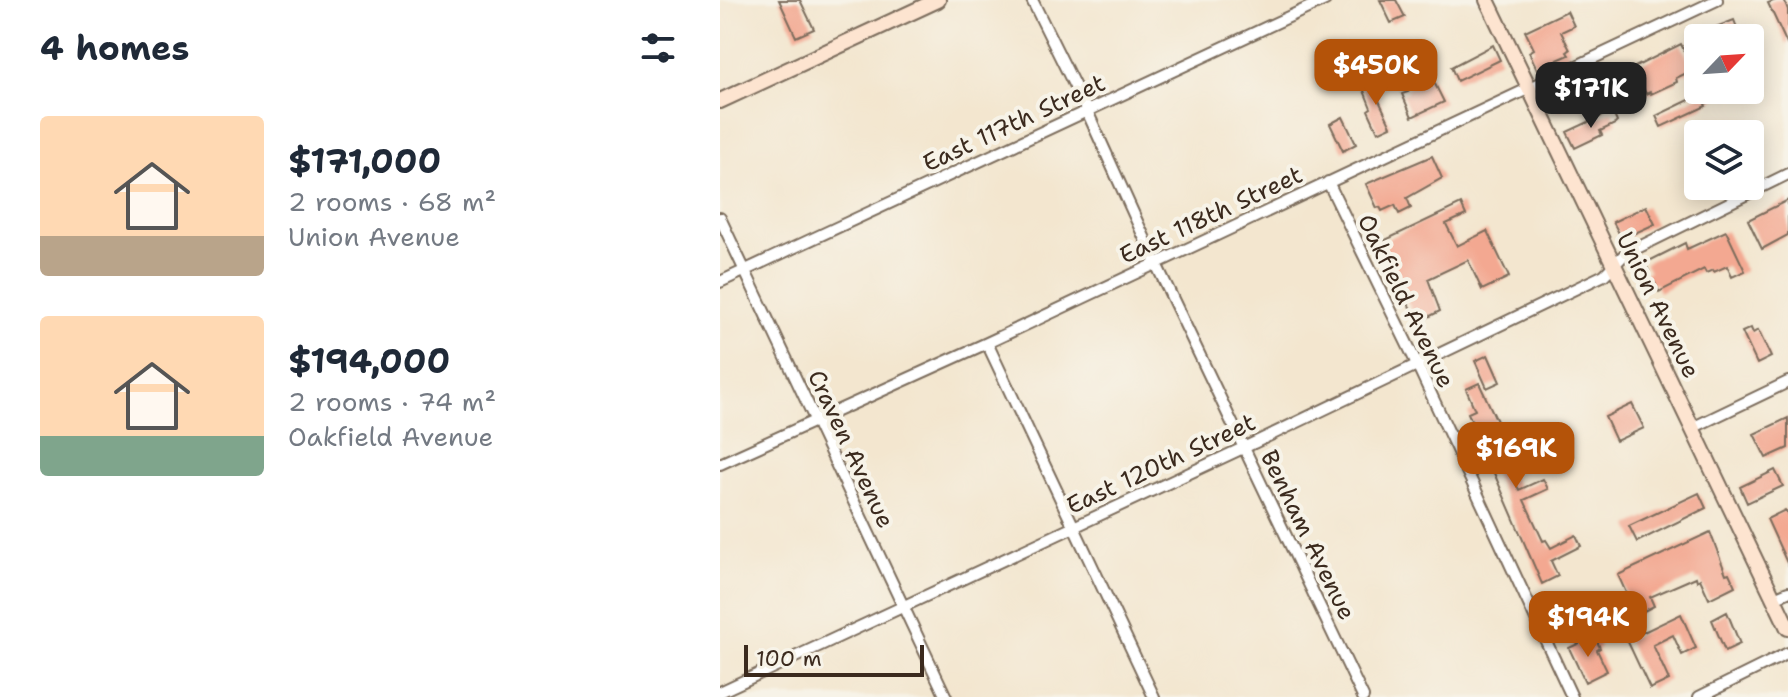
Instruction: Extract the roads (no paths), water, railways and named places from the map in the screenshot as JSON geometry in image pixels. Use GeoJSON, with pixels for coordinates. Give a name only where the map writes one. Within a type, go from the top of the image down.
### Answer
{"type":"FeatureCollection","features":[{"type":"Feature","properties":{"kind":"main road"},"geometry":{"type":"LineString","coordinates":[[720,101],[938,0]]}},
{"type":"Feature","properties":{"kind":"main road","name":"Union Avenue"},"geometry":{"type":"LineString","coordinates":[[1487,0],[1788,628]]}},
{"type":"Feature","properties":{"kind":"street","name":"Benham Avenue"},"geometry":{"type":"LineString","coordinates":[[1032,0],[1363,697]]}},
{"type":"Feature","properties":{"kind":"street","name":"East 117th Street"},"geometry":{"type":"LineString","coordinates":[[720,282],[1325,0]]}},
{"type":"Feature","properties":{"kind":"street","name":"East 118th Street"},"geometry":{"type":"LineString","coordinates":[[720,464],[987,343],[1717,0]]}},
{"type":"Feature","properties":{"kind":"street","name":"East 120th Street"},"geometry":{"type":"LineString","coordinates":[[720,695],[1604,275],[1625,254],[1788,174]]}},
{"type":"Feature","properties":{"kind":"street","name":"Oakfield Avenue"},"geometry":{"type":"LineString","coordinates":[[1328,182],[1417,364],[1572,697]]}},
{"type":"Feature","properties":{"kind":"street","name":"Craven Avenue"},"geometry":{"type":"LineString","coordinates":[[720,218],[946,697]]}},
{"type":"Feature","properties":{"kind":"street"},"geometry":{"type":"LineString","coordinates":[[987,343],[1154,697]]}},
{"type":"Feature","properties":{"kind":"street"},"geometry":{"type":"LineString","coordinates":[[1692,428],[1788,382]]}},
{"type":"Feature","properties":{"kind":"street"},"geometry":{"type":"LineString","coordinates":[[1774,598],[1788,592]]}},
{"type":"Feature","properties":{"kind":"street"},"geometry":{"type":"LineString","coordinates":[[1699,697],[1788,653]]}}]}
